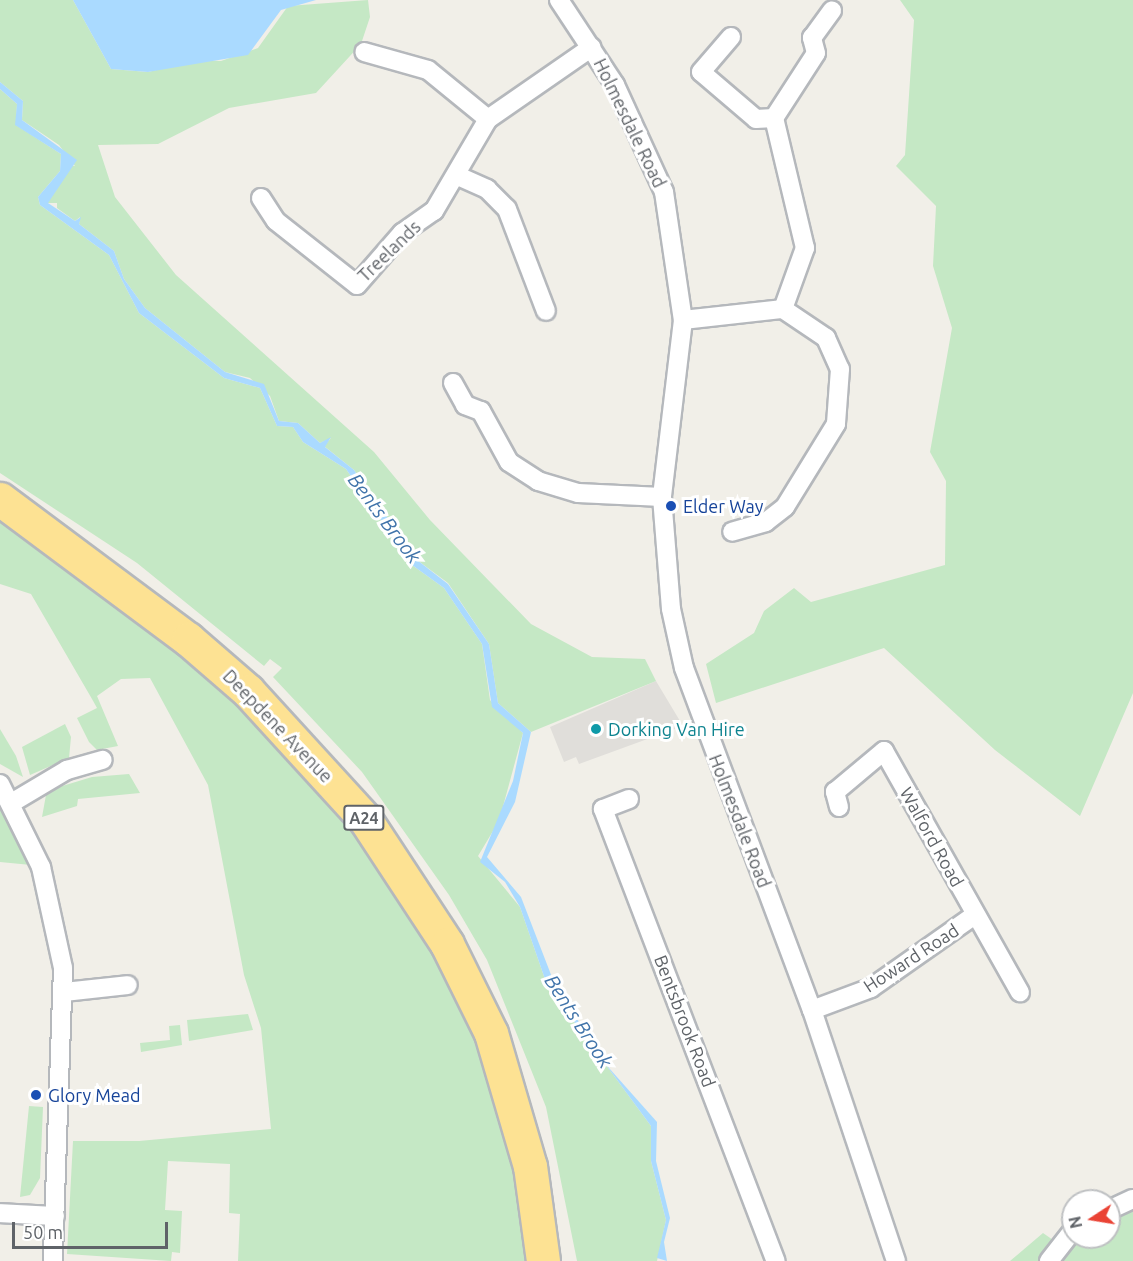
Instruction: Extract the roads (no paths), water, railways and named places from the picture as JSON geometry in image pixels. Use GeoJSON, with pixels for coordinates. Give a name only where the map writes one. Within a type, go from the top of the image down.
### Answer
{"type":"FeatureCollection","features":[{"type":"Feature","properties":{"kind":"highway","name":"Deepdene Avenue"},"geometry":{"type":"LineString","coordinates":[[0,499],[188,639],[264,707],[365,819],[447,944],[491,1033],[530,1166],[543,1261]]}},
{"type":"Feature","properties":{"kind":"street","name":"Holmesdale Road"},"geometry":{"type":"LineString","coordinates":[[559,0],[592,47],[664,192],[683,320],[662,497],[671,609],[684,668],[812,1010],[896,1261]]}},
{"type":"Feature","properties":{"kind":"street"},"geometry":{"type":"LineString","coordinates":[[783,309],[805,248],[774,118],[816,53],[812,38],[832,10]]}},
{"type":"Feature","properties":{"kind":"street"},"geometry":{"type":"LineString","coordinates":[[731,37],[701,72],[756,119],[774,118]]}},
{"type":"Feature","properties":{"kind":"street","name":"Treelands"},"geometry":{"type":"LineString","coordinates":[[261,198],[276,220],[357,285],[402,233],[434,211],[458,176],[488,119],[592,47]]}},
{"type":"Feature","properties":{"kind":"street"},"geometry":{"type":"LineString","coordinates":[[364,52],[428,70],[488,119]]}},
{"type":"Feature","properties":{"kind":"street"},"geometry":{"type":"LineString","coordinates":[[458,176],[487,189],[507,208],[546,310]]}},
{"type":"Feature","properties":{"kind":"street"},"geometry":{"type":"LineString","coordinates":[[683,320],[783,309],[826,338],[840,369],[836,424],[785,507],[766,522],[732,532]]}},
{"type":"Feature","properties":{"kind":"street"},"geometry":{"type":"LineString","coordinates":[[453,383],[465,405],[482,411],[509,462],[538,481],[578,493],[662,497]]}},
{"type":"Feature","properties":{"kind":"street","name":"Walford Road"},"geometry":{"type":"LineString","coordinates":[[839,807],[835,792],[884,751],[1020,992]]}},
{"type":"Feature","properties":{"kind":"street"},"geometry":{"type":"LineString","coordinates":[[14,802],[67,770],[103,760]]}},
{"type":"Feature","properties":{"kind":"street"},"geometry":{"type":"LineString","coordinates":[[0,784],[14,802],[55,916],[64,992],[53,1261]]}},
{"type":"Feature","properties":{"kind":"street","name":"Bentsbrook Road"},"geometry":{"type":"LineString","coordinates":[[629,799],[603,808],[776,1261]]}},
{"type":"Feature","properties":{"kind":"street","name":"Howard Road"},"geometry":{"type":"LineString","coordinates":[[812,1010],[871,988],[975,915]]}},
{"type":"Feature","properties":{"kind":"street"},"geometry":{"type":"LineString","coordinates":[[64,992],[128,985]]}},
{"type":"Feature","properties":{"kind":"street"},"geometry":{"type":"LineString","coordinates":[[0,1213],[55,1216]]}},
{"type":"Feature","properties":{"kind":"street"},"geometry":{"type":"LineString","coordinates":[[1048,1261],[1061,1245]]}},
{"type":"Feature","properties":{"kind":"water"},"geometry":{"type":"Polygon","coordinates":[[[73,0],[316,0],[281,10],[248,55],[148,72],[111,69],[73,0]]]}},
{"type":"Feature","properties":{"kind":"water","name":"Bents Brook"},"geometry":{"type":"Polygon","coordinates":[[[0,82],[23,101],[22,120],[77,160],[48,203],[75,221],[81,217],[79,224],[114,251],[124,279],[145,308],[225,372],[264,384],[279,421],[298,423],[320,443],[331,437],[325,447],[354,470],[417,560],[448,584],[489,644],[498,703],[531,732],[515,802],[487,857],[521,897],[555,985],[609,1068],[657,1122],[656,1161],[670,1218],[664,1242],[667,1261],[657,1258],[666,1220],[651,1161],[651,1126],[547,985],[520,907],[505,882],[480,862],[513,781],[523,733],[492,707],[482,644],[444,588],[412,565],[346,469],[303,442],[293,427],[277,426],[260,388],[224,378],[139,313],[109,255],[40,205],[38,197],[60,171],[61,154],[15,125],[17,104],[0,89],[0,82]]]}},
{"type":"Feature","properties":{"kind":"place","name":"Elder Way"},"geometry":{"type":"Point","coordinates":[671,506]}},
{"type":"Feature","properties":{"kind":"place","name":"Dorking Van Hire"},"geometry":{"type":"Point","coordinates":[596,729]}},
{"type":"Feature","properties":{"kind":"place","name":"Glory Mead"},"geometry":{"type":"Point","coordinates":[36,1095]}}]}
